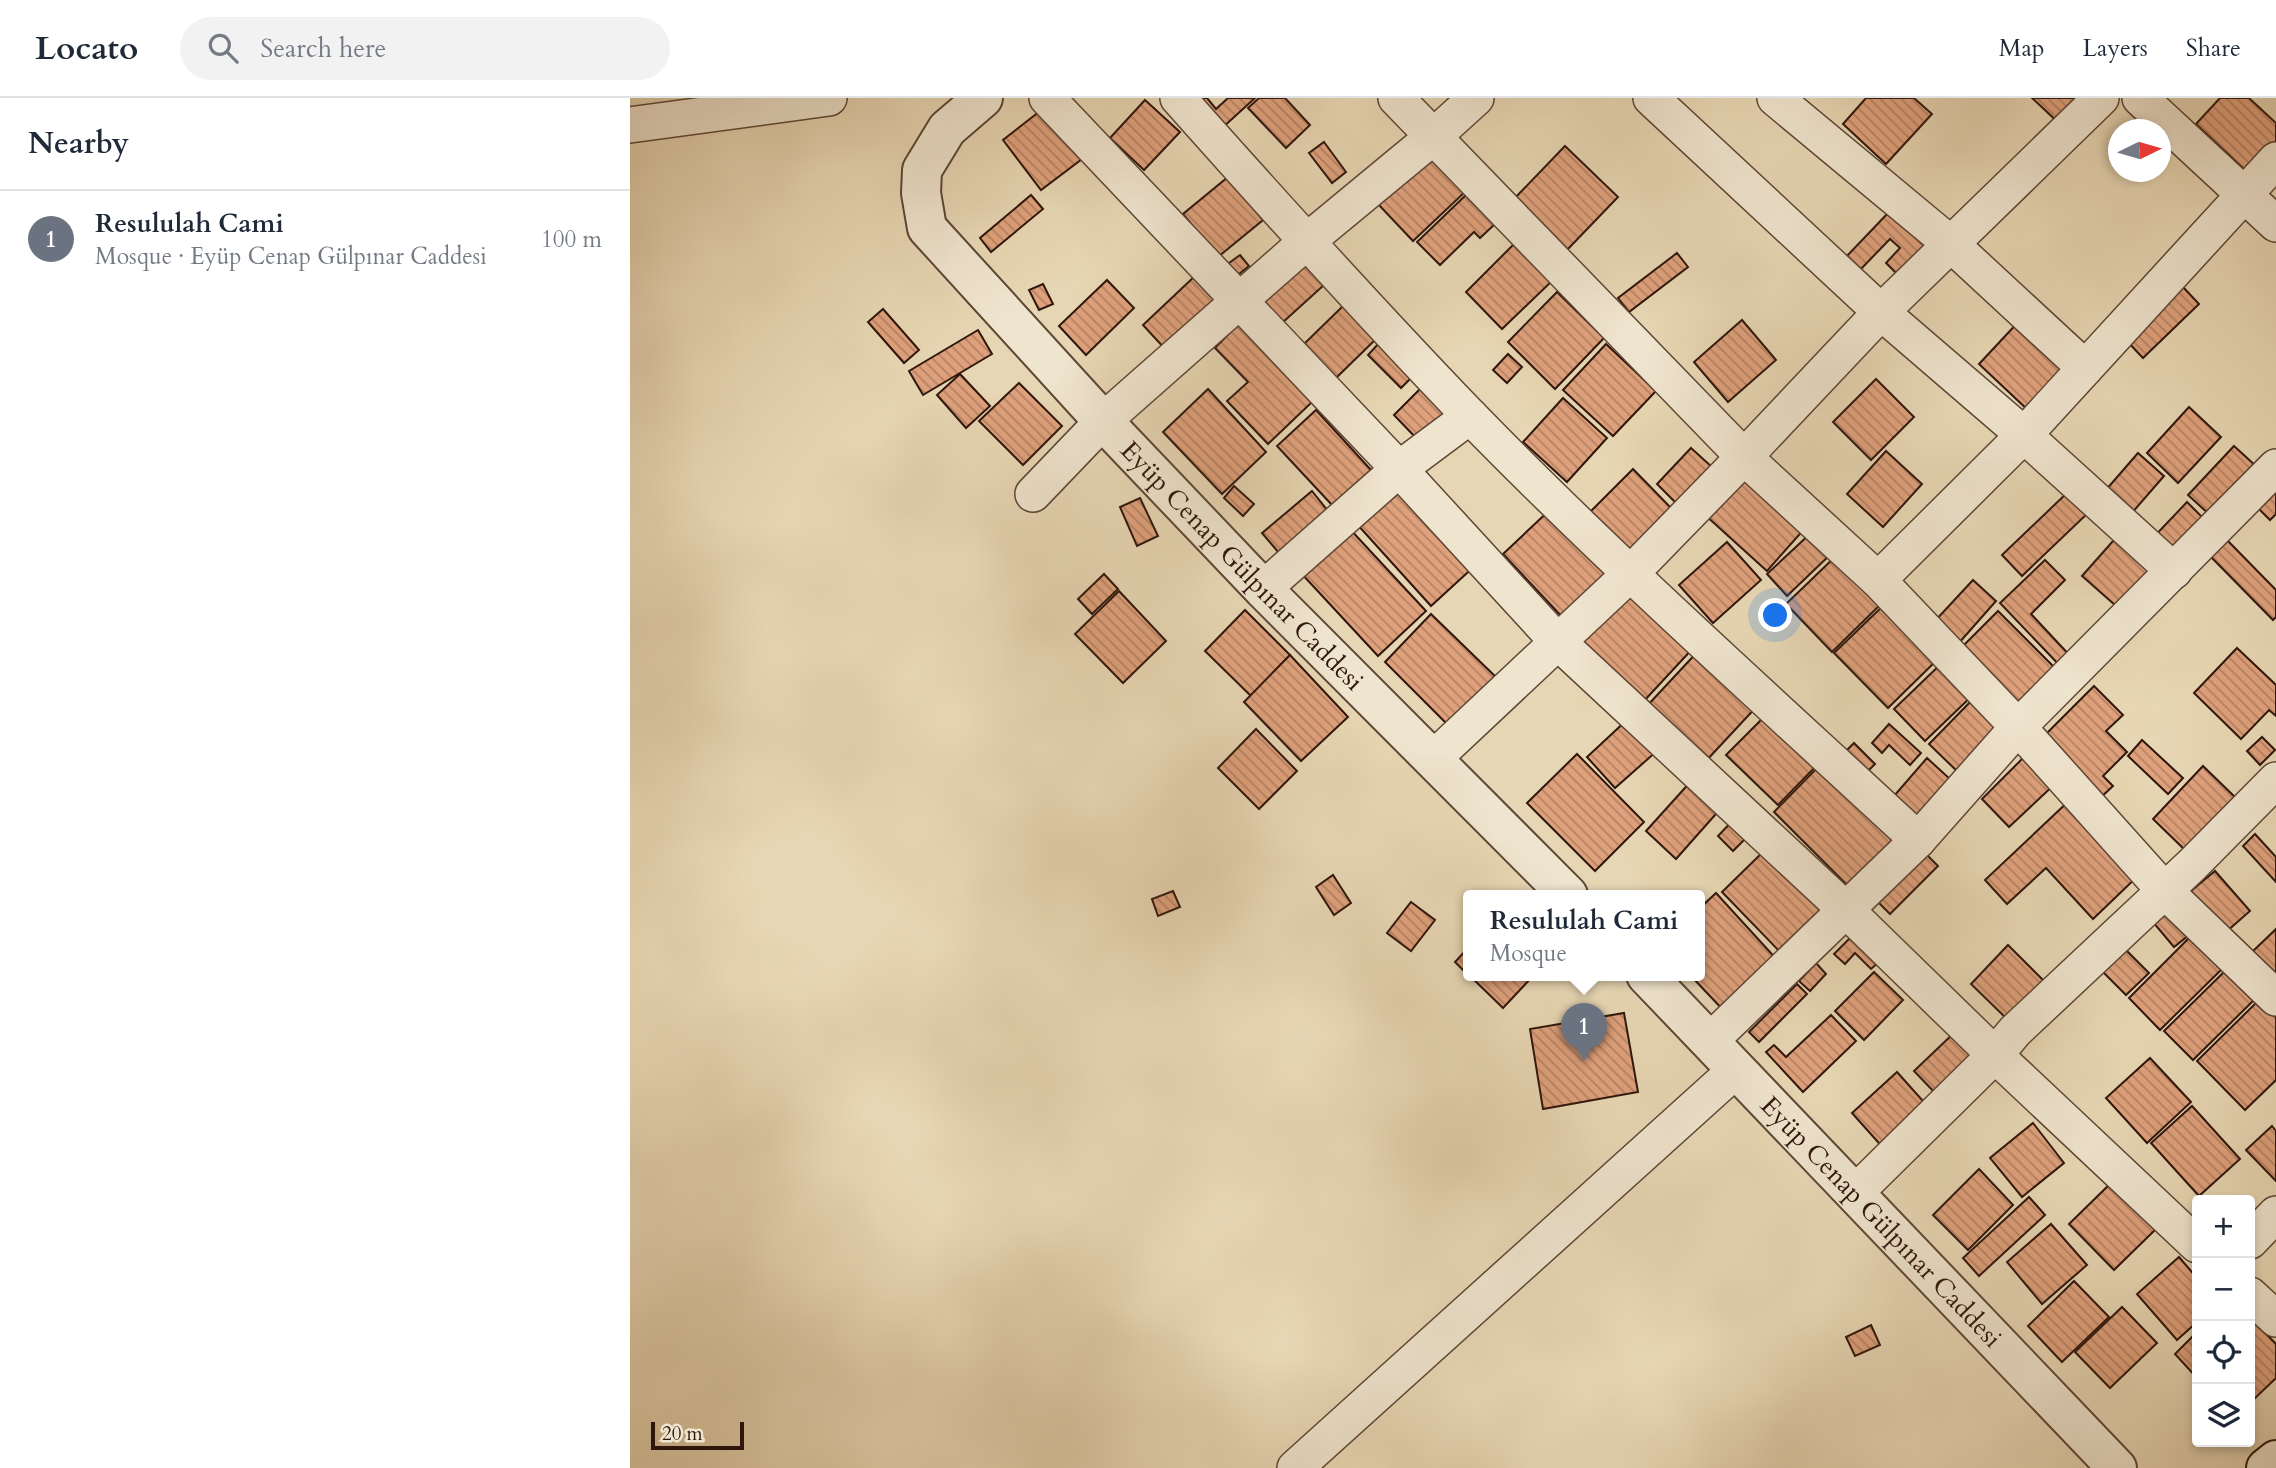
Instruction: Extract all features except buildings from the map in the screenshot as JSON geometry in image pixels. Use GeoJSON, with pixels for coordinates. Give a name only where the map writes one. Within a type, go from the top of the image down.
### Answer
{"type":"FeatureCollection","features":[{"type":"Feature","properties":{"kind":"street"},"geometry":{"type":"LineString","coordinates":[[630,125],[829,98]]}},
{"type":"Feature","properties":{"kind":"street","name":"Eyüp Cenap Gülpınar Caddesi"},"geometry":{"type":"LineString","coordinates":[[983,98],[947,129],[922,170],[921,193],[927,228],[1103,421],[1263,589],[1563,890]]}},
{"type":"Feature","properties":{"kind":"street"},"geometry":{"type":"LineString","coordinates":[[1047,98],[1399,469],[1557,641],[1846,910],[2192,1240]]}},
{"type":"Feature","properties":{"kind":"street"},"geometry":{"type":"LineString","coordinates":[[1178,98],[1306,242],[1470,415],[1631,573],[1918,840]]}},
{"type":"Feature","properties":{"kind":"street"},"geometry":{"type":"LineString","coordinates":[[1396,98],[1744,457],[1878,580],[2018,727],[2164,890],[2276,998]]}},
{"type":"Feature","properties":{"kind":"street"},"geometry":{"type":"LineString","coordinates":[[1034,494],[1103,421],[1306,242],[1476,98]]}},
{"type":"Feature","properties":{"kind":"street"},"geometry":{"type":"LineString","coordinates":[[1651,98],[1881,312],[2024,435],[2174,571]]}},
{"type":"Feature","properties":{"kind":"street"},"geometry":{"type":"LineString","coordinates":[[1775,98],[1952,245],[2085,368]]}},
{"type":"Feature","properties":{"kind":"street"},"geometry":{"type":"LineString","coordinates":[[1434,758],[1631,573],[1881,312],[2101,98]]}},
{"type":"Feature","properties":{"kind":"street"},"geometry":{"type":"LineString","coordinates":[[2140,98],[2276,224]]}},
{"type":"Feature","properties":{"kind":"street"},"geometry":{"type":"LineString","coordinates":[[1878,580],[2024,435],[2276,160]]}},
{"type":"Feature","properties":{"kind":"street"},"geometry":{"type":"LineString","coordinates":[[1263,589],[1399,469],[1470,415]]}},
{"type":"Feature","properties":{"kind":"street"},"geometry":{"type":"LineString","coordinates":[[1710,1041],[1918,840],[2018,727],[2276,467]]}},
{"type":"Feature","properties":{"kind":"street"},"geometry":{"type":"LineString","coordinates":[[1855,1193],[1995,1055],[2015,1031],[2251,807],[2276,780]]}},
{"type":"Feature","properties":{"kind":"street","name":"Eyüp Cenap Gülpınar Caddesi"},"geometry":{"type":"LineString","coordinates":[[1652,981],[2117,1468]]}},
{"type":"Feature","properties":{"kind":"street"},"geometry":{"type":"LineString","coordinates":[[1295,1468],[1737,1069]]}},
{"type":"Feature","properties":{"kind":"street"},"geometry":{"type":"LineString","coordinates":[[2255,1236],[2276,1214]]}},
{"type":"Feature","properties":{"kind":"street"},"geometry":{"type":"LineString","coordinates":[[2255,1300],[2276,1319]]}},
{"type":"Feature","properties":{"kind":"street"},"geometry":{"type":"LineString","coordinates":[[2266,1468],[2276,1460]]}},
{"type":"Feature","properties":{"kind":"place","name":"Resululah Cami"},"geometry":{"type":"Point","coordinates":[1584,1061]}}]}
